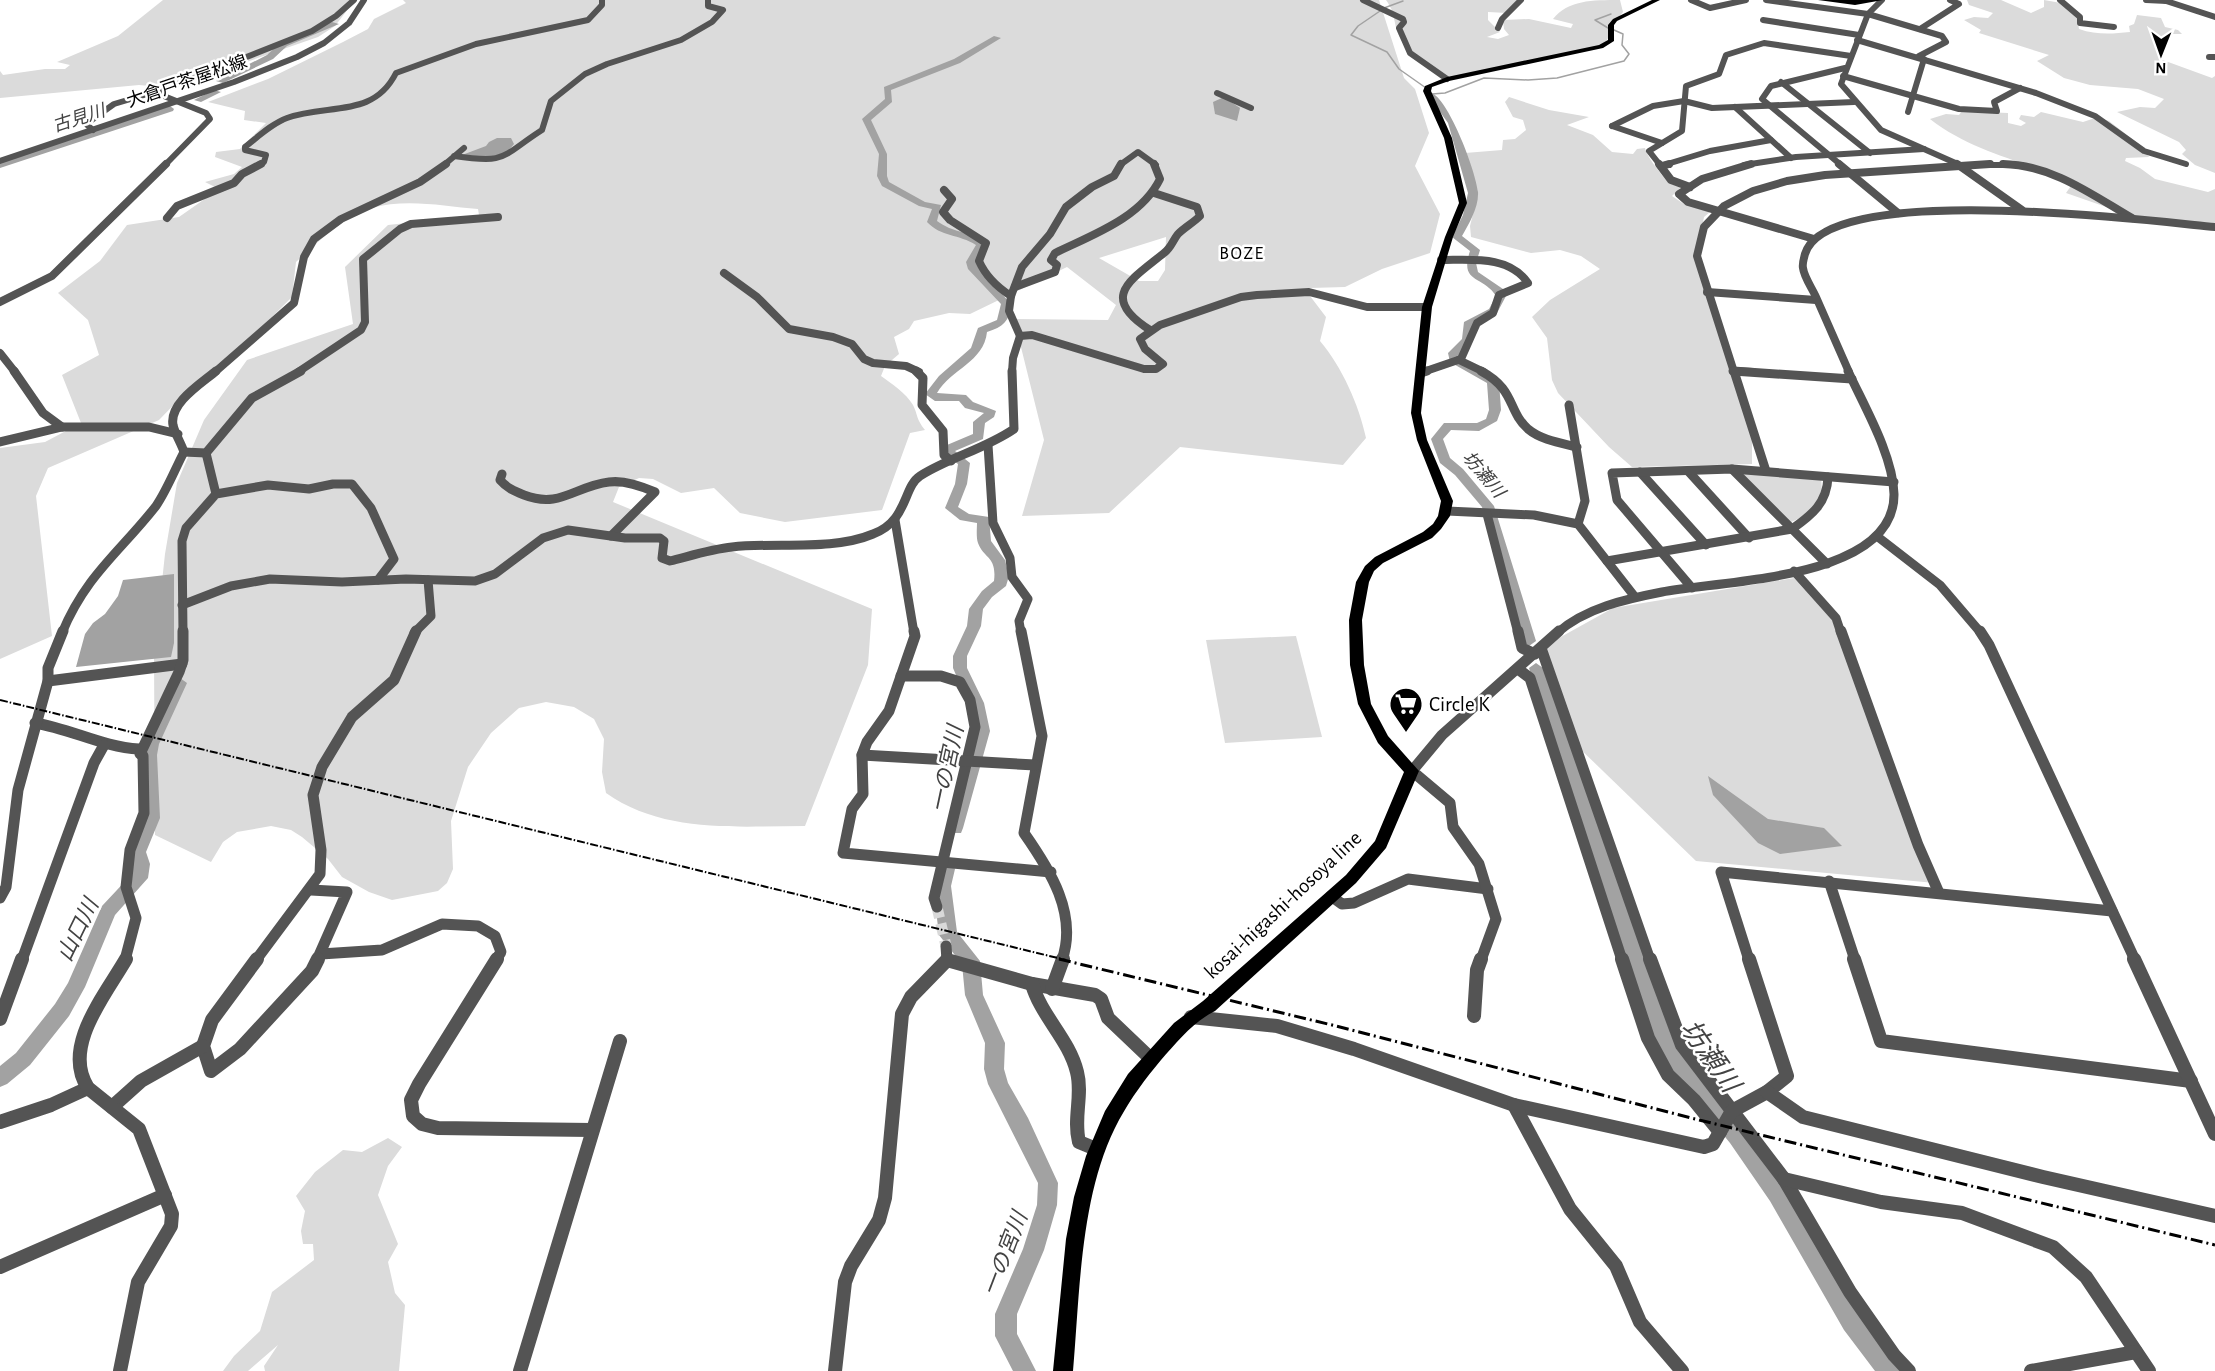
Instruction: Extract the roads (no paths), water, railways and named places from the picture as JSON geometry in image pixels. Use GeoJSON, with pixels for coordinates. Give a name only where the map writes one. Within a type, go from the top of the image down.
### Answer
{"type":"FeatureCollection","features":[{"type":"Feature","properties":{"kind":"main road"},"geometry":{"type":"LineString","coordinates":[[1412,771],[1400,760],[1370,718],[1363,702],[1357,648],[1358,597],[1363,579],[1375,563],[1440,526],[1447,511],[1447,501],[1440,478],[1418,427],[1416,413],[1426,307],[1463,203],[1448,138],[1427,91],[1429,86],[1447,79],[1601,48],[1611,41],[1611,26],[1615,20],[1657,0]]}},
{"type":"Feature","properties":{"kind":"main road"},"geometry":{"type":"LineString","coordinates":[[1827,0],[1855,3],[1881,0]]}},
{"type":"Feature","properties":{"kind":"main road","name":"kosai-higashi-hosoya line"},"geometry":{"type":"LineString","coordinates":[[1063,1371],[1081,1199],[1096,1149],[1130,1085],[1150,1058],[1191,1017],[1209,1006],[1351,879],[1381,844],[1412,771]]}},
{"type":"Feature","properties":{"kind":"street"},"geometry":{"type":"LineString","coordinates":[[91,129],[86,124],[114,104],[257,55],[312,31],[336,16],[354,0]]}},
{"type":"Feature","properties":{"kind":"street","name":"大倉戸茶屋松線"},"geometry":{"type":"LineString","coordinates":[[0,159],[178,101],[278,65],[312,50],[349,23],[364,0]]}},
{"type":"Feature","properties":{"kind":"street"},"geometry":{"type":"LineString","coordinates":[[167,218],[177,206],[234,183],[242,174],[264,162],[266,156],[245,150],[245,147],[275,123],[310,112],[346,110],[362,105],[388,89],[396,73],[476,44],[588,20],[602,5],[602,0]]}},
{"type":"Feature","properties":{"kind":"street"},"geometry":{"type":"LineString","coordinates":[[454,156],[489,161],[510,155],[517,146],[542,130],[544,115],[551,101],[563,94],[579,77],[609,62],[677,42],[714,21],[723,10],[708,6],[708,0]]}},
{"type":"Feature","properties":{"kind":"street"},"geometry":{"type":"LineString","coordinates":[[1363,0],[1402,19],[1404,22],[1399,28],[1400,35],[1413,58],[1447,79]]}},
{"type":"Feature","properties":{"kind":"street"},"geometry":{"type":"LineString","coordinates":[[1498,28],[1501,20],[1518,6],[1521,0]]}},
{"type":"Feature","properties":{"kind":"street"},"geometry":{"type":"LineString","coordinates":[[1689,0],[1710,8],[1746,0]]}},
{"type":"Feature","properties":{"kind":"street"},"geometry":{"type":"LineString","coordinates":[[1766,0],[1868,15],[1920,29],[1946,39],[1941,45],[1919,56],[1921,57]]}},
{"type":"Feature","properties":{"kind":"street"},"geometry":{"type":"LineString","coordinates":[[1881,0],[1868,15],[1845,68],[1841,84],[1854,102],[1881,130],[1964,167],[2022,210]]}},
{"type":"Feature","properties":{"kind":"street"},"geometry":{"type":"LineString","coordinates":[[1920,29],[1959,4],[1950,0]]}},
{"type":"Feature","properties":{"kind":"street"},"geometry":{"type":"LineString","coordinates":[[2060,0],[2080,17],[2080,23],[2114,27]]}},
{"type":"Feature","properties":{"kind":"street"},"geometry":{"type":"LineString","coordinates":[[2146,0],[2165,1],[2215,18]]}},
{"type":"Feature","properties":{"kind":"street"},"geometry":{"type":"LineString","coordinates":[[1763,20],[1858,37],[2020,88],[2095,116],[2144,151],[2186,164]]}},
{"type":"Feature","properties":{"kind":"street"},"geometry":{"type":"LineString","coordinates":[[1690,187],[1671,180],[1649,151],[1682,131],[1686,86],[1722,74],[1726,69],[1726,55],[1764,42],[1851,56]]}},
{"type":"Feature","properties":{"kind":"street"},"geometry":{"type":"LineString","coordinates":[[1908,112],[1924,59],[1921,57]]}},
{"type":"Feature","properties":{"kind":"street"},"geometry":{"type":"LineString","coordinates":[[1845,68],[1781,82],[1771,86],[1762,95],[1762,99],[1898,213]]}},
{"type":"Feature","properties":{"kind":"street"},"geometry":{"type":"LineString","coordinates":[[1843,76],[1959,109],[1998,111],[1994,102],[2020,88]]}},
{"type":"Feature","properties":{"kind":"street"},"geometry":{"type":"LineString","coordinates":[[1781,82],[1870,153]]}},
{"type":"Feature","properties":{"kind":"street"},"geometry":{"type":"LineString","coordinates":[[0,302],[52,276],[206,126],[209,116],[154,92]]}},
{"type":"Feature","properties":{"kind":"street"},"geometry":{"type":"LineString","coordinates":[[1217,93],[1251,108]]}},
{"type":"Feature","properties":{"kind":"street"},"geometry":{"type":"LineString","coordinates":[[1662,143],[1612,126],[1653,106],[1684,101],[1712,108],[1854,102]]}},
{"type":"Feature","properties":{"kind":"street"},"geometry":{"type":"LineString","coordinates":[[1735,107],[1791,158]]}},
{"type":"Feature","properties":{"kind":"street"},"geometry":{"type":"LineString","coordinates":[[1662,166],[1710,151],[1771,140]]}},
{"type":"Feature","properties":{"kind":"street"},"geometry":{"type":"LineString","coordinates":[[0,898],[6,887],[18,790],[48,681],[48,668],[73,607],[93,576],[157,504],[184,452],[171,420],[172,413],[183,400],[294,303],[300,292],[306,249],[319,236],[358,210],[423,180],[464,148]]}},
{"type":"Feature","properties":{"kind":"street"},"geometry":{"type":"LineString","coordinates":[[1814,239],[1718,211],[1680,197],[1679,194],[1731,170],[1791,158],[1924,149]]}},
{"type":"Feature","properties":{"kind":"street"},"geometry":{"type":"LineString","coordinates":[[1015,287],[1055,272],[1057,266],[1051,260],[1053,254],[1127,215],[1154,193],[1160,182],[1159,169],[1138,152],[1121,164],[1114,176],[1092,187],[1066,207],[1050,234],[1028,257],[1011,296],[1009,311],[1020,336]]}},
{"type":"Feature","properties":{"kind":"street"},"geometry":{"type":"LineString","coordinates":[[1766,471],[1697,256],[1697,243],[1708,222],[1718,211],[1739,197],[1771,185],[1807,177],[2004,163],[2040,170],[2066,181],[2135,220]]}},
{"type":"Feature","properties":{"kind":"street"},"geometry":{"type":"LineString","coordinates":[[944,190],[952,199],[943,212],[950,220],[986,243],[979,261],[982,269],[989,279],[1011,296]]}},
{"type":"Feature","properties":{"kind":"street"},"geometry":{"type":"LineString","coordinates":[[1150,330],[1127,315],[1122,307],[1123,295],[1135,274],[1166,252],[1175,237],[1200,216],[1197,207],[1154,193]]}},
{"type":"Feature","properties":{"kind":"street"},"geometry":{"type":"LineString","coordinates":[[1474,1016],[1477,970],[1496,919],[1479,864],[1453,827],[1450,803],[1412,771],[1442,735],[1569,622],[1584,614],[1635,597],[1827,564],[1878,537],[1894,504],[1894,482],[1889,464],[1803,268],[1804,254],[1814,239],[1830,228],[1847,222],[1898,213],[2022,210],[2215,227]]}},
{"type":"Feature","properties":{"kind":"street"},"geometry":{"type":"LineString","coordinates":[[206,453],[252,398],[315,362],[361,330],[365,322],[363,259],[400,229],[411,224],[498,217]]}},
{"type":"Feature","properties":{"kind":"street"},"geometry":{"type":"LineString","coordinates":[[1420,373],[1459,360],[1466,349],[1472,330],[1477,323],[1493,313],[1499,295],[1526,285],[1528,281],[1515,269],[1504,265],[1441,260]]}},
{"type":"Feature","properties":{"kind":"street"},"geometry":{"type":"LineString","coordinates":[[724,273],[757,297],[789,329],[833,337],[852,344],[864,359],[873,363],[906,366],[920,373],[923,378],[922,405],[943,431],[944,455],[951,460]]}},
{"type":"Feature","properties":{"kind":"street"},"geometry":{"type":"LineString","coordinates":[[1020,336],[1032,335],[1144,369],[1156,369],[1161,367],[1161,361],[1145,349],[1140,339],[1150,330],[1241,297],[1309,292],[1367,307],[1426,307]]}},
{"type":"Feature","properties":{"kind":"street"},"geometry":{"type":"LineString","coordinates":[[1707,292],[1816,300]]}},
{"type":"Feature","properties":{"kind":"street"},"geometry":{"type":"LineString","coordinates":[[182,605],[214,591],[250,582],[281,578],[332,582],[475,581],[494,575],[545,537],[571,530],[586,529],[611,536],[638,539],[660,537],[664,541],[662,558],[670,561],[740,546],[848,541],[872,535],[895,520],[918,477],[1005,437],[1014,429],[1012,362],[1013,349],[1020,336]]}},
{"type":"Feature","properties":{"kind":"street"},"geometry":{"type":"LineString","coordinates":[[0,353],[40,405],[43,413],[51,422],[62,427]]}},
{"type":"Feature","properties":{"kind":"street"},"geometry":{"type":"LineString","coordinates":[[1459,360],[1497,381],[1507,391],[1513,408],[1524,425],[1533,432],[1577,447]]}},
{"type":"Feature","properties":{"kind":"street"},"geometry":{"type":"LineString","coordinates":[[1733,371],[1852,379]]}},
{"type":"Feature","properties":{"kind":"street"},"geometry":{"type":"LineString","coordinates":[[1569,405],[1585,501],[1578,524]]}},
{"type":"Feature","properties":{"kind":"street"},"geometry":{"type":"LineString","coordinates":[[0,442],[62,427],[149,427],[178,434]]}},
{"type":"Feature","properties":{"kind":"street"},"geometry":{"type":"LineString","coordinates":[[988,445],[993,523],[1010,558],[1012,577],[1028,599],[1019,621],[1042,736],[1024,833],[1051,872],[1066,920],[1067,943],[1052,989]]}},
{"type":"Feature","properties":{"kind":"street"},"geometry":{"type":"LineString","coordinates":[[184,452],[206,453]]}},
{"type":"Feature","properties":{"kind":"street"},"geometry":{"type":"LineString","coordinates":[[206,453],[216,494]]}},
{"type":"Feature","properties":{"kind":"street"},"geometry":{"type":"LineString","coordinates":[[1732,470],[1827,564]]}},
{"type":"Feature","properties":{"kind":"street"},"geometry":{"type":"LineString","coordinates":[[1688,471],[1749,538]]}},
{"type":"Feature","properties":{"kind":"street"},"geometry":{"type":"LineString","coordinates":[[1692,588],[1617,500],[1612,473],[1766,471],[1894,482]]}},
{"type":"Feature","properties":{"kind":"street"},"geometry":{"type":"LineString","coordinates":[[1640,472],[1706,545]]}},
{"type":"Feature","properties":{"kind":"street"},"geometry":{"type":"LineString","coordinates":[[502,474],[500,480],[507,488],[539,500],[569,497],[606,482],[620,482],[654,492],[611,536]]}},
{"type":"Feature","properties":{"kind":"street"},"geometry":{"type":"LineString","coordinates":[[1607,561],[1792,529],[1818,511],[1825,502],[1828,477]]}},
{"type":"Feature","properties":{"kind":"street"},"geometry":{"type":"LineString","coordinates":[[140,754],[178,677],[182,664],[185,639],[181,552],[186,528],[216,494],[268,485],[309,489],[333,484],[352,484],[371,508],[394,559],[378,580]]}},
{"type":"Feature","properties":{"kind":"street"},"geometry":{"type":"LineString","coordinates":[[1447,511],[1534,515],[1578,524],[1635,597]]}},
{"type":"Feature","properties":{"kind":"street"},"geometry":{"type":"LineString","coordinates":[[1487,514],[1522,648],[1538,651]]}},
{"type":"Feature","properties":{"kind":"street"},"geometry":{"type":"LineString","coordinates":[[895,520],[915,636],[889,711],[867,742],[862,755],[862,794],[852,808],[843,853],[1051,872]]}},
{"type":"Feature","properties":{"kind":"street"},"geometry":{"type":"LineString","coordinates":[[1878,537],[1924,568],[1975,620],[1989,645],[2215,1134]]}},
{"type":"Feature","properties":{"kind":"street"},"geometry":{"type":"LineString","coordinates":[[1794,571],[1836,618],[1843,632],[1918,845],[1939,893]]}},
{"type":"Feature","properties":{"kind":"street"},"geometry":{"type":"LineString","coordinates":[[311,890],[347,892],[312,971],[276,1006],[240,1049],[211,1071],[203,1046],[212,1020],[321,874],[324,860],[314,807],[315,784],[347,724],[359,708],[379,697],[391,685],[414,632],[431,616],[428,580]]}},
{"type":"Feature","properties":{"kind":"street"},"geometry":{"type":"LineString","coordinates":[[1538,651],[1675,1030],[1726,1121]]}},
{"type":"Feature","properties":{"kind":"street"},"geometry":{"type":"LineString","coordinates":[[48,681],[182,664]]}},
{"type":"Feature","properties":{"kind":"street"},"geometry":{"type":"LineString","coordinates":[[1518,669],[1530,678],[1648,1038],[1668,1075],[1694,1100],[1726,1121],[1784,1179],[1850,1292],[1894,1355],[1909,1371]]}},
{"type":"Feature","properties":{"kind":"street"},"geometry":{"type":"LineString","coordinates":[[901,676],[941,676],[960,682],[970,700],[975,727],[934,898],[938,907]]}},
{"type":"Feature","properties":{"kind":"street"},"geometry":{"type":"LineString","coordinates":[[35,723],[59,727],[118,749],[139,749],[143,756],[144,813],[130,850],[128,890],[136,918],[128,955],[85,1029],[79,1064],[82,1079],[88,1088],[139,1129],[172,1214],[171,1226],[138,1282],[120,1371]]}},
{"type":"Feature","properties":{"kind":"street"},"geometry":{"type":"LineString","coordinates":[[0,1019],[94,763],[104,745]]}},
{"type":"Feature","properties":{"kind":"street"},"geometry":{"type":"LineString","coordinates":[[862,755],[1035,765]]}},
{"type":"Feature","properties":{"kind":"street"},"geometry":{"type":"LineString","coordinates":[[1191,1017],[1277,1026],[1514,1105],[1620,1127],[1686,1145],[1704,1147],[1713,1144],[1726,1121],[1787,1076],[1721,872],[2112,911]]}},
{"type":"Feature","properties":{"kind":"street"},"geometry":{"type":"LineString","coordinates":[[1331,896],[1341,904],[1354,903],[1408,879],[1488,889]]}},
{"type":"Feature","properties":{"kind":"street"},"geometry":{"type":"LineString","coordinates":[[1829,881],[1881,1041],[2191,1081]]}},
{"type":"Feature","properties":{"kind":"street"},"geometry":{"type":"LineString","coordinates":[[321,954],[353,954],[382,950],[442,924],[478,926],[495,936],[501,952],[411,1100],[412,1116],[422,1124],[438,1128],[592,1130]]}},
{"type":"Feature","properties":{"kind":"street"},"geometry":{"type":"LineString","coordinates":[[835,1371],[845,1282],[851,1266],[879,1220],[885,1198],[902,1014],[911,997],[946,952],[1032,984],[1101,999],[1108,1018],[1150,1058]]}},
{"type":"Feature","properties":{"kind":"street"},"geometry":{"type":"LineString","coordinates":[[1032,984],[1035,1000],[1078,1073],[1076,1132],[1079,1142],[1096,1149]]}},
{"type":"Feature","properties":{"kind":"street"},"geometry":{"type":"LineString","coordinates":[[520,1371],[620,1041]]}},
{"type":"Feature","properties":{"kind":"street"},"geometry":{"type":"LineString","coordinates":[[112,1107],[141,1081],[203,1046]]}},
{"type":"Feature","properties":{"kind":"street"},"geometry":{"type":"LineString","coordinates":[[0,1122],[88,1088]]}},
{"type":"Feature","properties":{"kind":"street"},"geometry":{"type":"LineString","coordinates":[[1767,1092],[1803,1117],[2043,1177],[2215,1216]]}},
{"type":"Feature","properties":{"kind":"street"},"geometry":{"type":"LineString","coordinates":[[1514,1105],[1570,1209],[1617,1266],[1640,1322],[1682,1371]]}},
{"type":"Feature","properties":{"kind":"street"},"geometry":{"type":"LineString","coordinates":[[1784,1179],[1881,1202],[1962,1213],[2054,1247],[2086,1277],[2149,1371]]}},
{"type":"Feature","properties":{"kind":"street"},"geometry":{"type":"LineString","coordinates":[[0,1267],[165,1195]]}},
{"type":"Feature","properties":{"kind":"street"},"geometry":{"type":"LineString","coordinates":[[2031,1371],[2136,1352]]}},
{"type":"Feature","properties":{"kind":"waterway"},"geometry":{"type":"LineString","coordinates":[[1384,8],[1403,1]]}},
{"type":"Feature","properties":{"kind":"waterway"},"geometry":{"type":"LineString","coordinates":[[1380,11],[1358,26],[1351,35],[1387,52],[1399,69],[1426,88]]}},
{"type":"Feature","properties":{"kind":"waterway"},"geometry":{"type":"LineString","coordinates":[[1608,28],[1595,20],[1611,14]]}},
{"type":"Feature","properties":{"kind":"waterway","name":"古見川"},"geometry":{"type":"LineString","coordinates":[[220,81],[270,57],[284,44],[335,24]]}},
{"type":"Feature","properties":{"kind":"waterway"},"geometry":{"type":"LineString","coordinates":[[1432,94],[1445,93],[1484,78],[1528,80],[1557,78],[1624,61],[1629,54],[1622,45],[1623,34],[1614,30]]}},
{"type":"Feature","properties":{"kind":"waterway","name":"一の宮川"},"geometry":{"type":"LineString","coordinates":[[955,828],[982,731],[976,703],[960,668],[960,656],[974,626],[976,609],[987,594],[1001,583],[1001,570],[996,556],[984,542],[984,520],[965,517],[951,508],[961,484],[964,463],[948,452],[951,448],[979,436],[979,422],[990,414],[990,411],[969,405],[962,397],[935,397],[931,394],[943,379],[976,350],[981,340],[982,330],[1003,319],[1006,304],[977,274],[971,262],[981,249],[981,244],[967,235],[945,232],[932,222],[938,207],[922,204],[885,184],[882,176],[883,154],[866,119],[889,100],[887,89],[971,55],[997,38]]}},
{"type":"Feature","properties":{"kind":"waterway","name":"古見川"},"geometry":{"type":"LineString","coordinates":[[198,100],[217,92]]}},
{"type":"Feature","properties":{"kind":"waterway","name":"坊瀬川"},"geometry":{"type":"LineString","coordinates":[[1432,95],[1452,123],[1473,193],[1468,215],[1457,237],[1475,250],[1471,263],[1473,273],[1499,291],[1501,296],[1493,311],[1468,324],[1467,340],[1454,353],[1454,360],[1459,364],[1493,382],[1495,410],[1491,421],[1479,427],[1448,426],[1437,439],[1444,460],[1459,472],[1488,506],[1529,641]]}},
{"type":"Feature","properties":{"kind":"waterway","name":"古見川"},"geometry":{"type":"LineString","coordinates":[[0,165],[170,109]]}},
{"type":"Feature","properties":{"kind":"waterway","name":"坊瀬川"},"geometry":{"type":"LineString","coordinates":[[1536,668],[1662,1037],[1676,1062],[1737,1136],[1777,1194],[1852,1322],[1889,1371]]}},
{"type":"Feature","properties":{"kind":"waterway","name":"山口川"},"geometry":{"type":"LineString","coordinates":[[0,1078],[23,1059],[62,1010],[76,987],[108,911],[139,878],[141,864],[138,852],[152,818],[149,755],[151,744],[180,683]]}},
{"type":"Feature","properties":{"kind":"waterway","name":"一の宮川"},"geometry":{"type":"LineString","coordinates":[[946,869],[942,886],[948,935],[971,961],[974,995],[995,1043],[994,1069],[998,1084],[1021,1125],[1048,1183],[1047,1205],[1033,1250],[1006,1314],[1006,1336],[1025,1371]]}},
{"type":"Feature","properties":{"kind":"tunnel"},"geometry":{"type":"LineString","coordinates":[[937,907],[946,946]]}},
{"type":"Feature","properties":{"kind":"railway"},"geometry":{"type":"LineString","coordinates":[[0,700],[1066,960]]}},
{"type":"Feature","properties":{"kind":"railway"},"geometry":{"type":"LineString","coordinates":[[1059,959],[1336,1026],[1695,1119],[2215,1245]]}},
{"type":"Feature","properties":{"kind":"place","name":"Circle K"},"geometry":{"type":"Point","coordinates":[1406,733]}},
{"type":"Feature","properties":{"kind":"district","name":"BOZE"},"geometry":{"type":"Point","coordinates":[1242,254]}}]}
